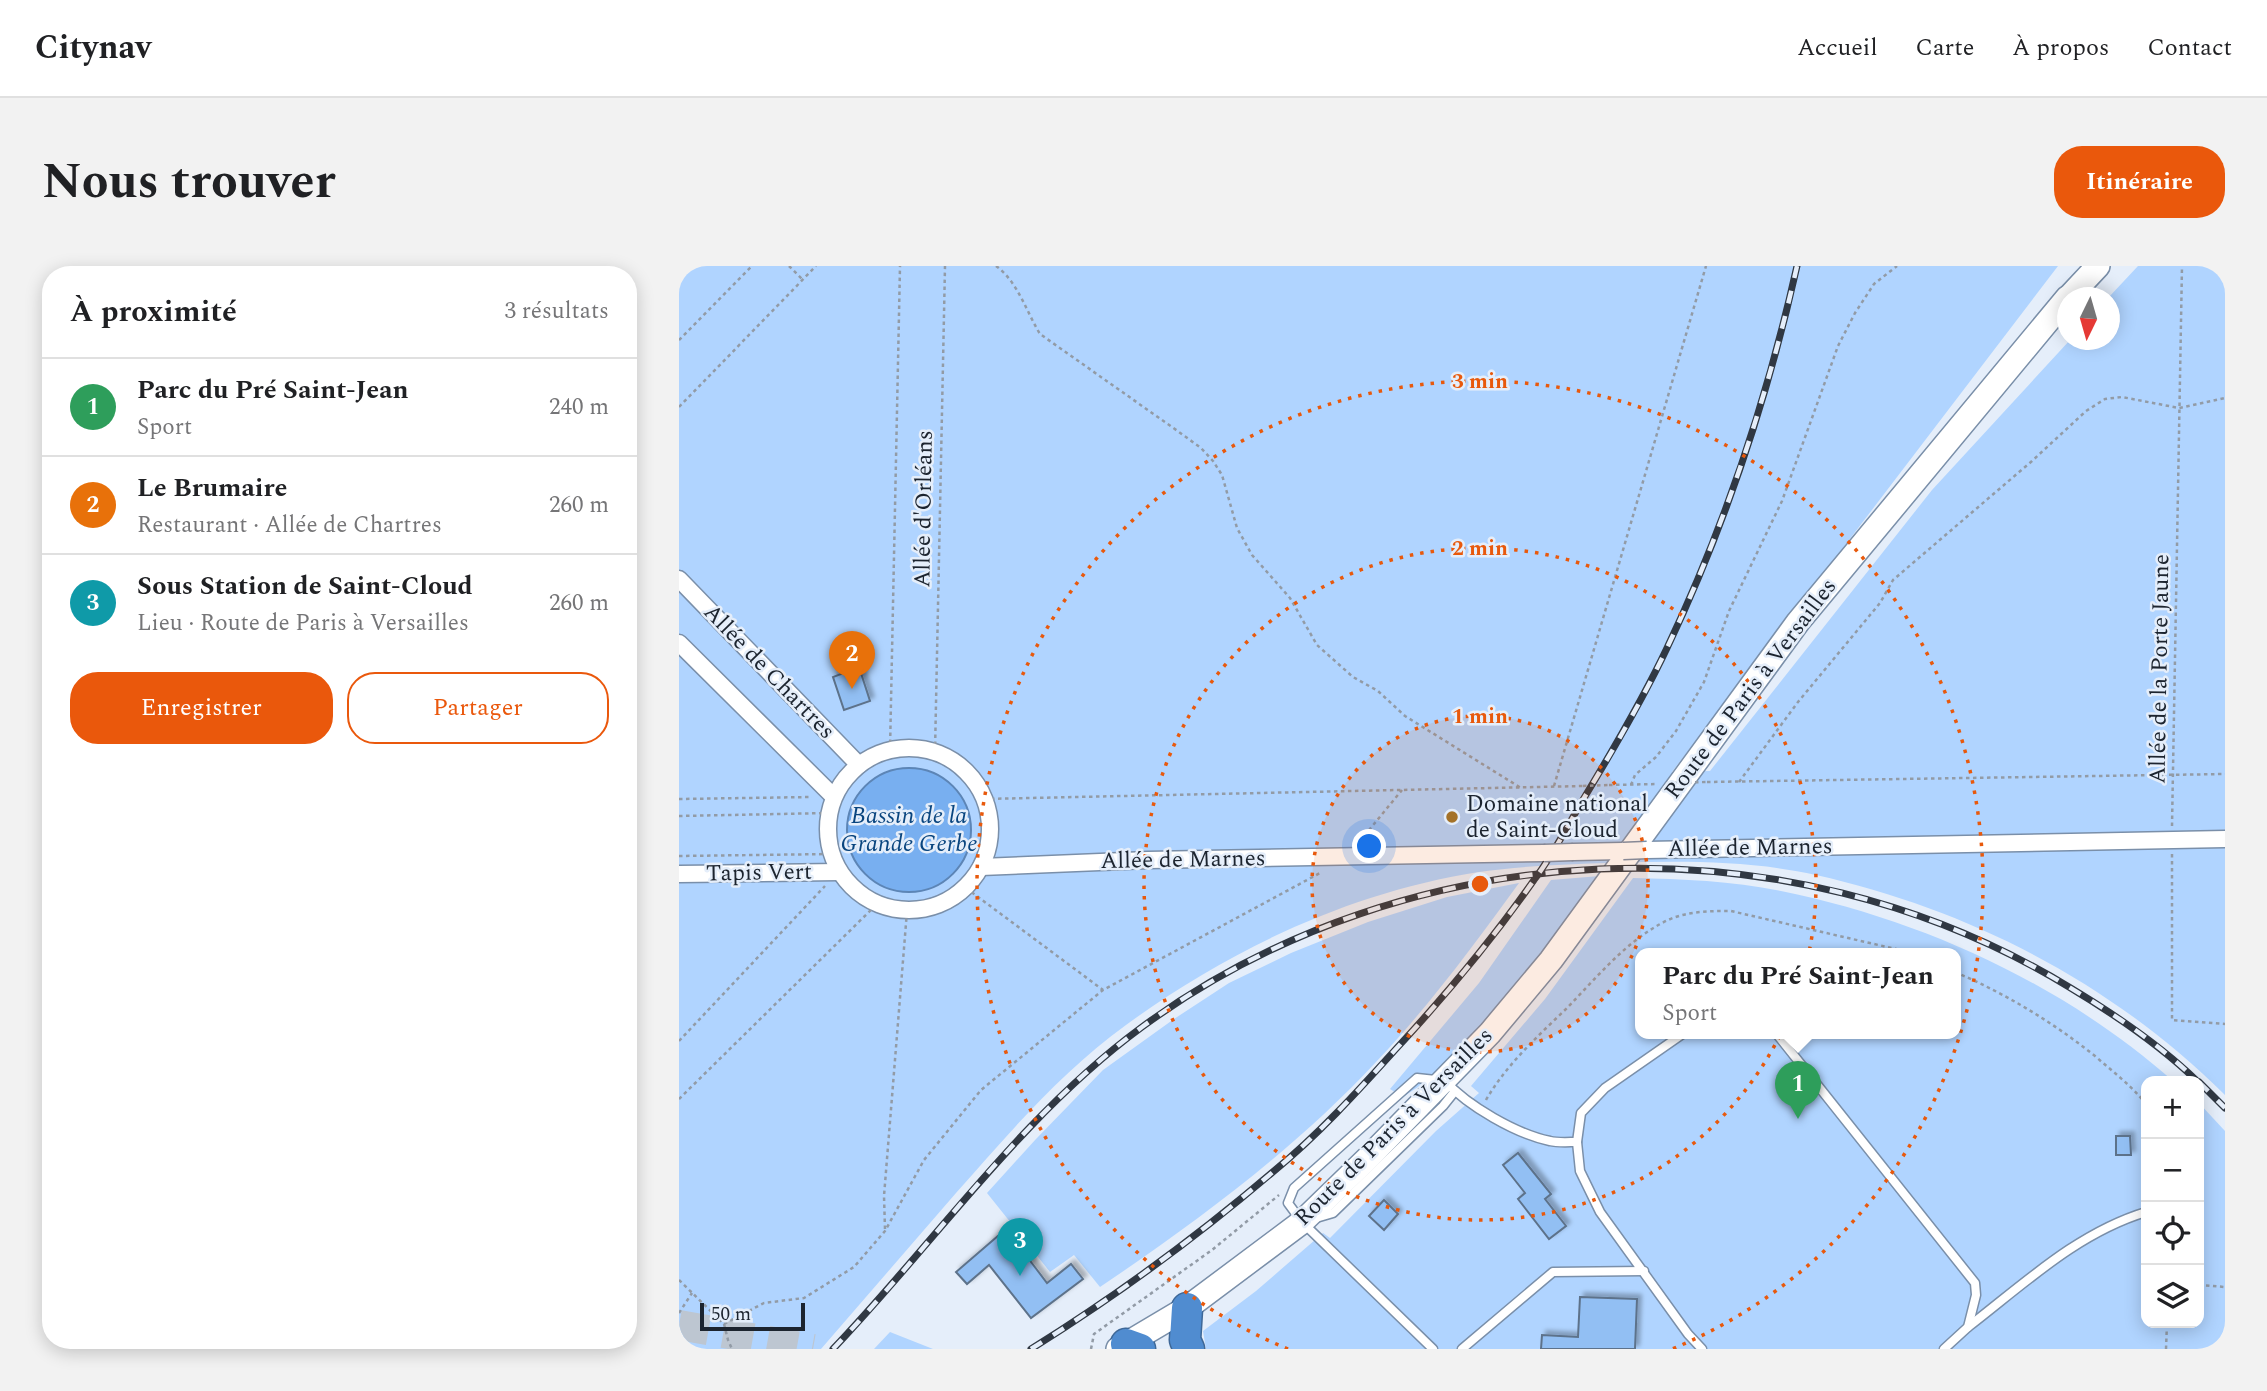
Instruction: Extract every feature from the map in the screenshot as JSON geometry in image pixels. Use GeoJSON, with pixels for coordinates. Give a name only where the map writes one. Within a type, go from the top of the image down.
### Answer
{"type":"FeatureCollection","features":[{"type":"Feature","properties":{"kind":"highway"},"geometry":{"type":"LineString","coordinates":[[1187,1308],[1185,1340],[1189,1349]]}},
{"type":"Feature","properties":{"kind":"main road","name":"Route de Paris à Versailles"},"geometry":{"type":"LineString","coordinates":[[2078,287],[2098,266]]}},
{"type":"Feature","properties":{"kind":"main road","name":"Route de Paris à Versailles"},"geometry":{"type":"LineString","coordinates":[[1132,1348],[1302,1222],[1450,1086],[1551,960],[1798,622],[2057,311]]}},
{"type":"Feature","properties":{"kind":"street","name":"Allée de Chartres"},"geometry":{"type":"LineString","coordinates":[[679,579],[859,765]]}},
{"type":"Feature","properties":{"kind":"street","name":"Allée de Chartres"},"geometry":{"type":"LineString","coordinates":[[679,643],[833,796]]}},
{"type":"Feature","properties":{"kind":"street"},"geometry":{"type":"LineString","coordinates":[[913,748],[935,752],[953,761],[969,774],[985,799],[990,833],[988,851],[981,867],[965,888],[948,901],[907,911],[877,904],[856,891],[839,872],[831,853],[828,840],[833,796],[859,765],[874,756],[890,750],[913,748]]}},
{"type":"Feature","properties":{"kind":"street","name":"Allée de Marnes"},"geometry":{"type":"LineString","coordinates":[[981,867],[1148,860],[2225,839]]}},
{"type":"Feature","properties":{"kind":"street","name":"Tapis Vert"},"geometry":{"type":"LineString","coordinates":[[679,874],[839,872]]}},
{"type":"Feature","properties":{"kind":"lane"},"geometry":{"type":"LineString","coordinates":[[1675,1039],[1605,1088],[1581,1113],[1577,1142],[1580,1171],[1600,1212],[1688,1334],[1702,1349]]}},
{"type":"Feature","properties":{"kind":"lane"},"geometry":{"type":"LineString","coordinates":[[1781,1039],[1975,1283],[1976,1295],[1968,1327]]}},
{"type":"Feature","properties":{"kind":"lane"},"geometry":{"type":"LineString","coordinates":[[1433,1349],[1302,1222],[1288,1203],[1295,1187],[1417,1078],[1450,1086],[1481,1110],[1519,1130],[1551,1142],[1577,1142]]}},
{"type":"Feature","properties":{"kind":"lane"},"geometry":{"type":"LineString","coordinates":[[1944,1349],[2073,1245],[2123,1219],[2141,1214]]}},
{"type":"Feature","properties":{"kind":"lane"},"geometry":{"type":"LineString","coordinates":[[1462,1349],[1553,1272],[1644,1271]]}},
{"type":"Feature","properties":{"kind":"path"},"geometry":{"type":"LineString","coordinates":[[679,340],[752,266]]}},
{"type":"Feature","properties":{"kind":"path"},"geometry":{"type":"LineString","coordinates":[[789,266],[803,280]]}},
{"type":"Feature","properties":{"kind":"path"},"geometry":{"type":"LineString","coordinates":[[679,407],[816,266]]}},
{"type":"Feature","properties":{"kind":"path","name":"Allée d'Orléans"},"geometry":{"type":"LineString","coordinates":[[890,750],[900,266]]}},
{"type":"Feature","properties":{"kind":"path","name":"Allée d'Orléans"},"geometry":{"type":"LineString","coordinates":[[935,752],[945,266]]}},
{"type":"Feature","properties":{"kind":"path"},"geometry":{"type":"LineString","coordinates":[[996,266],[1008,274],[1040,334],[1179,432],[1213,461],[1222,475],[1237,527],[1252,555],[1290,598],[1317,645],[1353,677],[1378,691],[1405,716],[1521,788]]}},
{"type":"Feature","properties":{"kind":"path"},"geometry":{"type":"LineString","coordinates":[[1554,786],[1706,266]]}},
{"type":"Feature","properties":{"kind":"path"},"geometry":{"type":"LineString","coordinates":[[1631,785],[1635,775],[1656,757],[1676,730],[1704,682],[1729,611],[1782,501],[1838,346],[1874,284],[1897,266]]}},
{"type":"Feature","properties":{"kind":"path","name":"Allée de la Porte Jaune"},"geometry":{"type":"LineString","coordinates":[[2182,266],[2172,840],[2172,1020],[2225,1024]]}},
{"type":"Feature","properties":{"kind":"path"},"geometry":{"type":"LineString","coordinates":[[1739,782],[1797,702],[1880,603],[1893,580],[2086,411],[2105,399],[2122,397],[2179,408],[2225,398]]}},
{"type":"Feature","properties":{"kind":"path"},"geometry":{"type":"LineString","coordinates":[[985,799],[1707,782],[2225,774]]}},
{"type":"Feature","properties":{"kind":"path"},"geometry":{"type":"LineString","coordinates":[[724,1324],[764,1303],[804,1298],[853,1267],[885,1231],[924,1160],[981,1090],[1103,990],[1348,858],[1402,790]]}},
{"type":"Feature","properties":{"kind":"path"},"geometry":{"type":"LineString","coordinates":[[679,799],[833,796]]}},
{"type":"Feature","properties":{"kind":"path"},"geometry":{"type":"LineString","coordinates":[[679,816],[829,813]]}},
{"type":"Feature","properties":{"kind":"path"},"geometry":{"type":"LineString","coordinates":[[679,856],[831,853]]}},
{"type":"Feature","properties":{"kind":"path"},"geometry":{"type":"LineString","coordinates":[[679,1041],[839,872]]}},
{"type":"Feature","properties":{"kind":"path"},"geometry":{"type":"LineString","coordinates":[[965,888],[1103,990]]}},
{"type":"Feature","properties":{"kind":"path"},"geometry":{"type":"LineString","coordinates":[[679,1099],[877,904]]}},
{"type":"Feature","properties":{"kind":"path"},"geometry":{"type":"LineString","coordinates":[[885,1231],[884,1196],[907,911]]}},
{"type":"Feature","properties":{"kind":"path"},"geometry":{"type":"LineString","coordinates":[[1481,1110],[1494,1086],[1519,1056],[1626,947],[1668,920],[1702,911],[1731,911],[1893,948]]}},
{"type":"Feature","properties":{"kind":"path"},"geometry":{"type":"LineString","coordinates":[[1961,975],[2009,997],[2062,1030],[2132,1087],[2141,1098]]}},
{"type":"Feature","properties":{"kind":"path"},"geometry":{"type":"LineString","coordinates":[[1091,1349],[1094,1334],[1212,1250],[1279,1195],[1295,1187]]}},
{"type":"Feature","properties":{"kind":"path"},"geometry":{"type":"LineString","coordinates":[[679,1280],[724,1324],[732,1349]]}},
{"type":"Feature","properties":{"kind":"path"},"geometry":{"type":"LineString","coordinates":[[2204,1285],[2225,1287]]}},
{"type":"Feature","properties":{"kind":"path"},"geometry":{"type":"LineString","coordinates":[[679,1313],[692,1293]]}},
{"type":"Feature","properties":{"kind":"path"},"geometry":{"type":"LineString","coordinates":[[2166,1349],[2167,1328]]}},
{"type":"Feature","properties":{"kind":"shaded area","name":"Domaine national de Saint-Cloud"},"geometry":{"type":"Polygon","coordinates":[[[679,266],[2058,266],[1672,772],[1710,771],[1932,490],[2061,350],[2120,350],[2118,287],[2138,266],[2225,266],[2225,1095],[2135,1018],[2087,985],[1984,930],[1873,890],[1791,870],[1714,863],[1578,864],[1479,872],[1384,894],[1293,928],[1207,972],[1126,1025],[1079,1063],[1016,1126],[821,1349],[679,1349],[679,266]]]}},
{"type":"Feature","properties":{"kind":"shaded area"},"geometry":{"type":"Polygon","coordinates":[[[1600,876],[1520,987],[1446,1068],[1403,1097],[1390,1089],[1479,983],[1551,880],[1600,876]]]}},
{"type":"Feature","properties":{"kind":"shaded area"},"geometry":{"type":"Polygon","coordinates":[[[1633,878],[1744,885],[1781,891],[1887,919],[1960,948],[1635,948],[1635,1039],[1961,1039],[1961,948],[2039,986],[2131,1046],[2167,1076],[2141,1076],[2141,1328],[2204,1328],[2204,1108],[2225,1131],[2225,1349],[1206,1349],[1203,1331],[1256,1291],[1323,1233],[1330,1238],[1436,1131],[1479,1093],[1471,1086],[1545,999],[1633,878]]]}},
{"type":"Feature","properties":{"kind":"shaded area"},"geometry":{"type":"Polygon","coordinates":[[[1519,883],[1433,997],[1396,1041],[1345,1094],[1279,1154],[1209,1210],[1100,1287],[1074,1255],[1050,1272],[987,1193],[1103,1070],[1229,983],[1291,953],[1368,922],[1447,897],[1519,883]]]}},
{"type":"Feature","properties":{"kind":"shaded area"},"geometry":{"type":"Polygon","coordinates":[[[890,1332],[933,1349],[874,1349],[890,1332]]]}},
{"type":"Feature","properties":{"kind":"water","name":"Bassin de la Grande Gerbe"},"geometry":{"type":"Polygon","coordinates":[[[909,768],[933,773],[953,786],[966,806],[971,830],[966,854],[953,874],[933,887],[909,892],[885,887],[865,874],[852,854],[847,830],[852,806],[865,786],[885,773],[909,768]]]}},
{"type":"Feature","properties":{"kind":"building"},"geometry":{"type":"Polygon","coordinates":[[[859,667],[870,701],[844,710],[833,677],[859,667]]]}},
{"type":"Feature","properties":{"kind":"building"},"geometry":{"type":"Polygon","coordinates":[[[2116,1136],[2130,1136],[2131,1155],[2116,1155],[2116,1136]]]}},
{"type":"Feature","properties":{"kind":"building"},"geometry":{"type":"Polygon","coordinates":[[[1518,1153],[1551,1194],[1545,1199],[1566,1226],[1549,1239],[1518,1199],[1525,1193],[1503,1165],[1518,1153]]]}},
{"type":"Feature","properties":{"kind":"building"},"geometry":{"type":"Polygon","coordinates":[[[1384,1200],[1398,1214],[1384,1230],[1369,1216],[1384,1200]]]}},
{"type":"Feature","properties":{"kind":"building"},"geometry":{"type":"Polygon","coordinates":[[[1006,1229],[1047,1283],[1071,1264],[1083,1279],[1031,1318],[989,1265],[967,1284],[956,1272],[1006,1229]]]}},
{"type":"Feature","properties":{"kind":"building"},"geometry":{"type":"Polygon","coordinates":[[[1580,1297],[1637,1299],[1635,1349],[1541,1349],[1542,1335],[1578,1337],[1580,1297]]]}},
{"type":"Feature","properties":{"kind":"tunnel"},"geometry":{"type":"LineString","coordinates":[[679,1325],[813,1349]]}},
{"type":"Feature","properties":{"kind":"railway"},"geometry":{"type":"LineString","coordinates":[[1031,1349],[1125,1287],[1186,1242],[1306,1143],[1414,1030],[1502,924],[1541,870],[1638,705],[1688,602],[1743,461],[1797,266]]}},
{"type":"Feature","properties":{"kind":"railway"},"geometry":{"type":"LineString","coordinates":[[833,1349],[1018,1140],[1098,1062],[1142,1027],[1247,962],[1360,914],[1478,883],[1600,869],[1722,872],[1843,893],[1959,931],[2069,987],[2136,1030],[2191,1076]]}},
{"type":"Feature","properties":{"kind":"railway"},"geometry":{"type":"LineString","coordinates":[[2204,1087],[2225,1108]]}},
{"type":"Feature","properties":{"kind":"place","name":"Le Brumaire"},"geometry":{"type":"Point","coordinates":[852,689]}},
{"type":"Feature","properties":{"kind":"place","name":"Domaine national de Saint-Cloud"},"geometry":{"type":"Point","coordinates":[1452,817]}},
{"type":"Feature","properties":{"kind":"place","name":"Parc du Pré Saint-Jean"},"geometry":{"type":"Point","coordinates":[1798,1119]}},
{"type":"Feature","properties":{"kind":"place","name":"Sous Station de Saint-Cloud"},"geometry":{"type":"Point","coordinates":[1020,1276]}}]}
